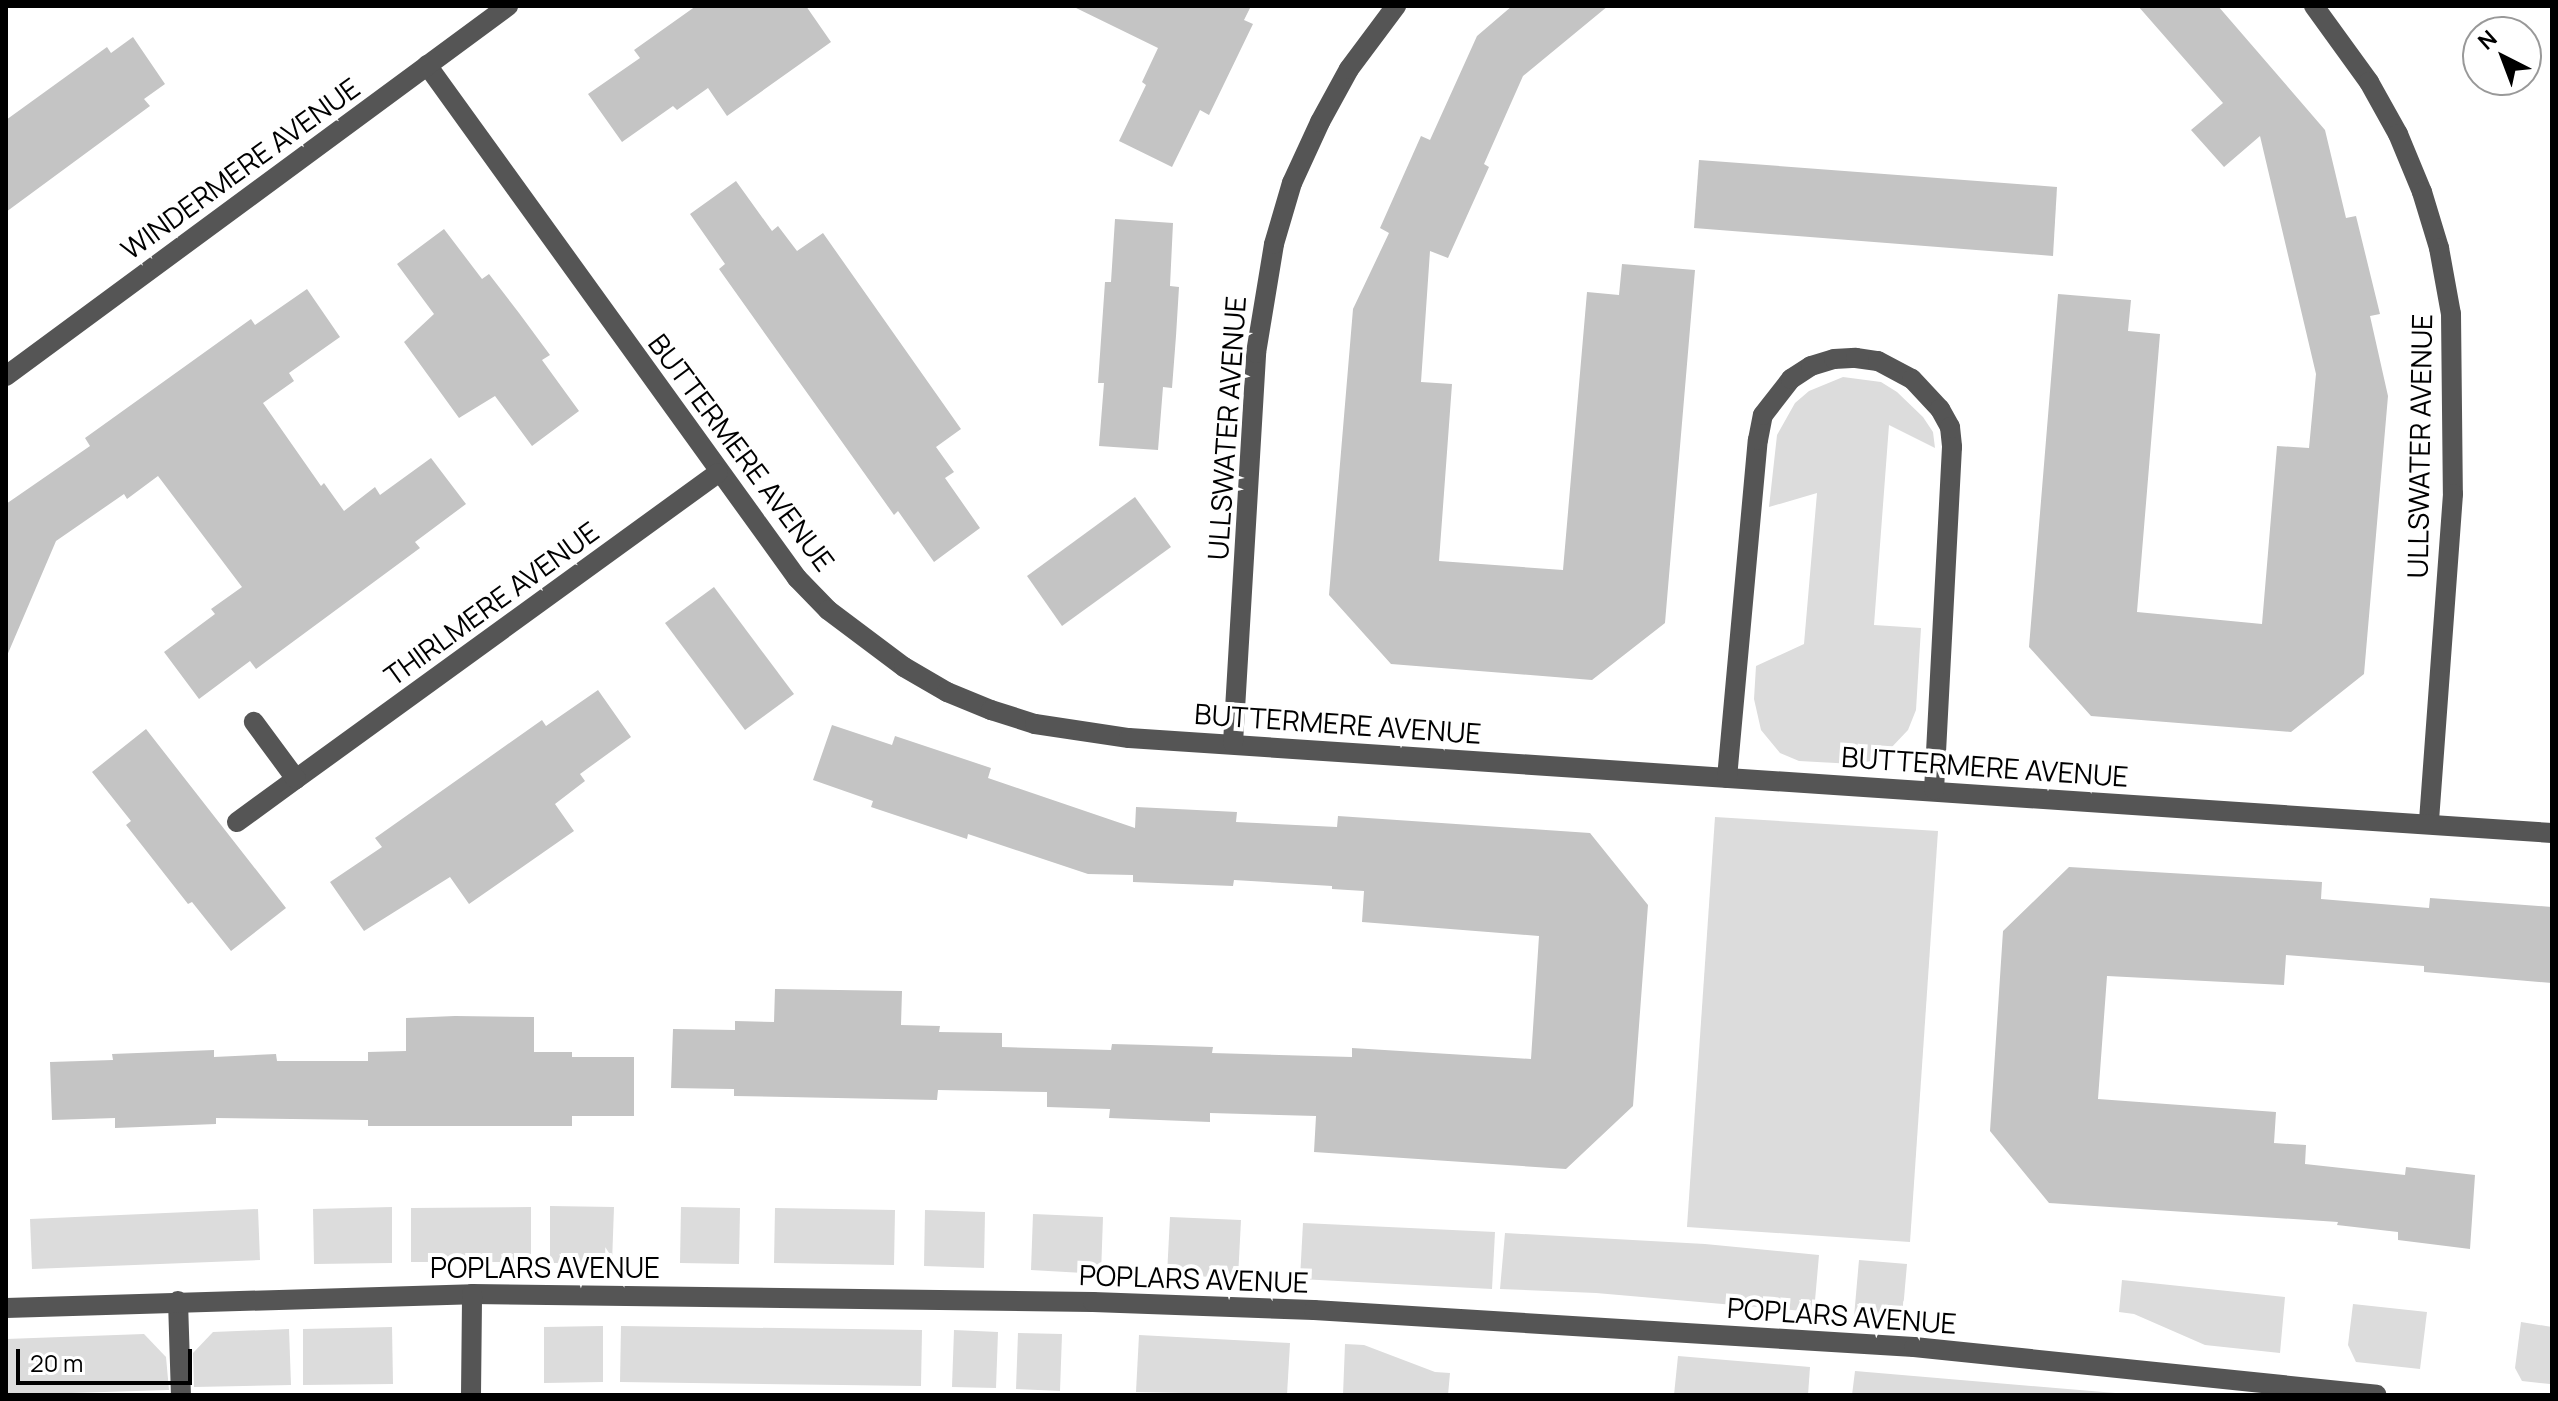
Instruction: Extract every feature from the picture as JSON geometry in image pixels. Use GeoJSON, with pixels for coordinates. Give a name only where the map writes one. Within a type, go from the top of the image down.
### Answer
{"type":"FeatureCollection","features":[{"type":"Feature","properties":{"kind":"street","name":"WINDERMERE AVENUE"},"geometry":{"type":"LineString","coordinates":[[6,376],[508,6]]}},
{"type":"Feature","properties":{"kind":"street","name":"ULLSWATER AVENUE"},"geometry":{"type":"LineString","coordinates":[[1233,743],[1256,353],[1274,244],[1292,183],[1320,122],[1349,69],[1396,6]]}},
{"type":"Feature","properties":{"kind":"street","name":"ULLSWATER AVENUE"},"geometry":{"type":"LineString","coordinates":[[2314,6],[2362,72],[2398,134],[2422,192],[2439,248],[2451,314],[2453,494],[2429,824]]}},
{"type":"Feature","properties":{"kind":"street","name":"BUTTERMERE AVENUE"},"geometry":{"type":"LineString","coordinates":[[427,65],[789,568],[828,610],[904,667],[947,692],[991,710],[1066,730],[1129,738],[2552,833]]}},
{"type":"Feature","properties":{"kind":"street"},"geometry":{"type":"LineString","coordinates":[[1727,778],[1758,440],[1763,415],[1791,379],[1811,366],[1834,359],[1856,358],[1878,361],[1912,379],[1940,409],[1950,427],[1952,447],[1934,790]]}},
{"type":"Feature","properties":{"kind":"street","name":"THIRLMERE AVENUE"},"geometry":{"type":"LineString","coordinates":[[237,822],[718,473]]}},
{"type":"Feature","properties":{"kind":"street"},"geometry":{"type":"LineString","coordinates":[[254,722],[296,779]]}},
{"type":"Feature","properties":{"kind":"street"},"geometry":{"type":"LineString","coordinates":[[471,1395],[472,1294]]}},
{"type":"Feature","properties":{"kind":"street","name":"POPLARS AVENUE"},"geometry":{"type":"LineString","coordinates":[[6,1308],[472,1294],[1093,1302],[1345,1312],[1914,1347],[2377,1395]]}},
{"type":"Feature","properties":{"kind":"street"},"geometry":{"type":"LineString","coordinates":[[178,1301],[181,1395]]}},
{"type":"Feature","properties":{"kind":"shaded area"},"geometry":{"type":"Polygon","coordinates":[[[1843,377],[1881,382],[1897,392],[1923,417],[1933,432],[1935,448],[1889,425],[1874,625],[1921,628],[1916,710],[1908,730],[1890,749],[1871,761],[1854,764],[1799,761],[1780,753],[1761,730],[1754,699],[1756,666],[1804,644],[1817,493],[1769,507],[1777,435],[1795,403],[1809,391],[1843,377]]]}},
{"type":"Feature","properties":{"kind":"shaded area"},"geometry":{"type":"Polygon","coordinates":[[[1715,817],[1938,831],[1910,1242],[1687,1227],[1715,817]]]}},
{"type":"Feature","properties":{"kind":"shaded area"},"geometry":{"type":"Polygon","coordinates":[[[550,1206],[614,1207],[612,1263],[550,1263],[550,1206]]]}},
{"type":"Feature","properties":{"kind":"shaded area"},"geometry":{"type":"Polygon","coordinates":[[[392,1207],[392,1263],[314,1264],[313,1209],[392,1207]]]}},
{"type":"Feature","properties":{"kind":"shaded area"},"geometry":{"type":"Polygon","coordinates":[[[531,1207],[531,1262],[411,1262],[411,1208],[531,1207]]]}},
{"type":"Feature","properties":{"kind":"shaded area"},"geometry":{"type":"Polygon","coordinates":[[[681,1207],[740,1208],[739,1264],[680,1263],[681,1207]]]}},
{"type":"Feature","properties":{"kind":"shaded area"},"geometry":{"type":"Polygon","coordinates":[[[775,1208],[895,1210],[894,1265],[774,1263],[775,1208]]]}},
{"type":"Feature","properties":{"kind":"shaded area"},"geometry":{"type":"Polygon","coordinates":[[[258,1209],[260,1260],[32,1269],[30,1219],[258,1209]]]}},
{"type":"Feature","properties":{"kind":"shaded area"},"geometry":{"type":"Polygon","coordinates":[[[925,1210],[985,1212],[984,1268],[924,1266],[925,1210]]]}},
{"type":"Feature","properties":{"kind":"shaded area"},"geometry":{"type":"Polygon","coordinates":[[[1033,1214],[1103,1217],[1101,1274],[1031,1270],[1033,1214]]]}},
{"type":"Feature","properties":{"kind":"shaded area"},"geometry":{"type":"Polygon","coordinates":[[[1170,1217],[1241,1220],[1238,1278],[1167,1275],[1170,1217]]]}},
{"type":"Feature","properties":{"kind":"shaded area"},"geometry":{"type":"Polygon","coordinates":[[[1303,1223],[1495,1232],[1492,1289],[1300,1279],[1303,1223]]]}},
{"type":"Feature","properties":{"kind":"shaded area"},"geometry":{"type":"Polygon","coordinates":[[[1505,1233],[1705,1244],[1819,1255],[1814,1312],[1596,1293],[1500,1289],[1505,1233]]]}},
{"type":"Feature","properties":{"kind":"shaded area"},"geometry":{"type":"Polygon","coordinates":[[[1859,1260],[1907,1264],[1902,1321],[1854,1317],[1859,1260]]]}},
{"type":"Feature","properties":{"kind":"shaded area"},"geometry":{"type":"Polygon","coordinates":[[[2122,1280],[2285,1297],[2280,1353],[2205,1345],[2134,1314],[2119,1312],[2122,1280]]]}},
{"type":"Feature","properties":{"kind":"shaded area"},"geometry":{"type":"Polygon","coordinates":[[[2353,1304],[2427,1312],[2420,1369],[2356,1362],[2348,1345],[2353,1304]]]}},
{"type":"Feature","properties":{"kind":"shaded area"},"geometry":{"type":"Polygon","coordinates":[[[2521,1322],[2552,1327],[2550,1384],[2522,1381],[2515,1368],[2521,1322]]]}},
{"type":"Feature","properties":{"kind":"shaded area"},"geometry":{"type":"Polygon","coordinates":[[[603,1326],[603,1382],[544,1383],[544,1327],[603,1326]]]}},
{"type":"Feature","properties":{"kind":"shaded area"},"geometry":{"type":"Polygon","coordinates":[[[621,1326],[922,1330],[921,1386],[620,1382],[621,1326]]]}},
{"type":"Feature","properties":{"kind":"shaded area"},"geometry":{"type":"Polygon","coordinates":[[[392,1327],[393,1384],[303,1385],[303,1329],[392,1327]]]}},
{"type":"Feature","properties":{"kind":"shaded area"},"geometry":{"type":"Polygon","coordinates":[[[289,1329],[291,1385],[194,1387],[193,1353],[213,1332],[289,1329]]]}},
{"type":"Feature","properties":{"kind":"shaded area"},"geometry":{"type":"Polygon","coordinates":[[[954,1330],[998,1332],[996,1388],[952,1387],[954,1330]]]}},
{"type":"Feature","properties":{"kind":"shaded area"},"geometry":{"type":"Polygon","coordinates":[[[1018,1333],[1062,1334],[1060,1391],[1016,1389],[1018,1333]]]}},
{"type":"Feature","properties":{"kind":"shaded area"},"geometry":{"type":"Polygon","coordinates":[[[144,1334],[166,1357],[169,1390],[6,1395],[6,1339],[144,1334]]]}},
{"type":"Feature","properties":{"kind":"shaded area"},"geometry":{"type":"Polygon","coordinates":[[[1139,1335],[1290,1343],[1287,1395],[1136,1392],[1139,1335]]]}},
{"type":"Feature","properties":{"kind":"shaded area"},"geometry":{"type":"Polygon","coordinates":[[[1345,1344],[1364,1345],[1435,1372],[1450,1373],[1448,1395],[1343,1395],[1345,1344]]]}},
{"type":"Feature","properties":{"kind":"shaded area"},"geometry":{"type":"Polygon","coordinates":[[[1678,1356],[1810,1367],[1808,1395],[1674,1395],[1678,1356]]]}},
{"type":"Feature","properties":{"kind":"shaded area"},"geometry":{"type":"Polygon","coordinates":[[[1855,1371],[2139,1395],[1852,1395],[1855,1371]]]}},
{"type":"Feature","properties":{"kind":"building"},"geometry":{"type":"Polygon","coordinates":[[[696,6],[806,6],[831,42],[727,116],[708,88],[677,110],[673,106],[622,142],[588,94],[640,58],[634,50],[696,6]]]}},
{"type":"Feature","properties":{"kind":"building"},"geometry":{"type":"Polygon","coordinates":[[[1072,6],[1251,6],[1244,20],[1253,24],[1209,115],[1200,110],[1172,167],[1119,141],[1146,85],[1142,82],[1158,48],[1072,6]]]}},
{"type":"Feature","properties":{"kind":"building"},"geometry":{"type":"Polygon","coordinates":[[[1512,6],[1608,6],[1523,76],[1484,164],[1489,167],[1448,258],[1430,251],[1421,382],[1452,384],[1439,561],[1563,570],[1587,292],[1619,295],[1622,264],[1695,270],[1665,623],[1592,680],[1391,664],[1329,595],[1353,309],[1389,233],[1380,228],[1421,136],[1430,140],[1477,36],[1512,6]]]}},
{"type":"Feature","properties":{"kind":"building"},"geometry":{"type":"Polygon","coordinates":[[[2138,6],[2218,6],[2325,130],[2346,218],[2356,216],[2380,314],[2370,316],[2388,396],[2364,674],[2291,732],[2091,716],[2029,647],[2058,294],[2131,300],[2128,331],[2160,334],[2137,612],[2262,624],[2277,446],[2309,448],[2316,374],[2260,136],[2224,167],[2191,130],[2223,103],[2138,6]]]}},
{"type":"Feature","properties":{"kind":"building"},"geometry":{"type":"Polygon","coordinates":[[[133,37],[165,84],[144,99],[150,106],[6,212],[6,120],[107,47],[111,53],[133,37]]]}},
{"type":"Feature","properties":{"kind":"building"},"geometry":{"type":"Polygon","coordinates":[[[1699,160],[2057,187],[2053,256],[1694,228],[1699,160]]]}},
{"type":"Feature","properties":{"kind":"building"},"geometry":{"type":"Polygon","coordinates":[[[736,181],[772,231],[778,226],[797,251],[823,233],[961,429],[936,447],[954,472],[945,478],[980,528],[934,562],[898,511],[894,515],[719,269],[725,264],[690,214],[736,181]]]}},
{"type":"Feature","properties":{"kind":"building"},"geometry":{"type":"Polygon","coordinates":[[[1115,219],[1173,223],[1170,286],[1179,287],[1176,336],[1172,388],[1163,387],[1158,450],[1099,446],[1104,383],[1098,383],[1105,282],[1111,282],[1115,219]]]}},
{"type":"Feature","properties":{"kind":"building"},"geometry":{"type":"Polygon","coordinates":[[[444,229],[482,279],[489,274],[519,313],[550,355],[542,360],[579,411],[532,446],[495,396],[459,418],[404,342],[434,314],[397,264],[444,229]]]}},
{"type":"Feature","properties":{"kind":"building"},"geometry":{"type":"Polygon","coordinates":[[[307,289],[340,337],[289,373],[294,381],[263,403],[321,486],[324,483],[344,511],[375,487],[380,495],[431,458],[466,504],[415,542],[420,548],[256,669],[250,661],[199,699],[164,652],[215,614],[211,609],[242,587],[158,476],[127,499],[124,494],[56,541],[6,658],[6,504],[90,446],[85,438],[251,319],[255,325],[307,289]]]}},
{"type":"Feature","properties":{"kind":"building"},"geometry":{"type":"Polygon","coordinates":[[[1135,497],[1171,547],[1062,626],[1027,576],[1135,497]]]}},
{"type":"Feature","properties":{"kind":"building"},"geometry":{"type":"Polygon","coordinates":[[[714,587],[794,694],[745,730],[665,623],[714,587]]]}},
{"type":"Feature","properties":{"kind":"building"},"geometry":{"type":"Polygon","coordinates":[[[598,690],[631,737],[580,774],[585,781],[555,804],[574,831],[469,904],[450,877],[364,931],[330,882],[382,847],[375,838],[542,720],[546,726],[598,690]]]}},
{"type":"Feature","properties":{"kind":"building"},"geometry":{"type":"Polygon","coordinates":[[[832,725],[892,745],[895,736],[991,768],[988,778],[1135,828],[1136,807],[1237,812],[1236,822],[1337,827],[1338,816],[1590,833],[1648,905],[1633,1106],[1566,1169],[1314,1152],[1316,1116],[1210,1113],[1210,1122],[1109,1118],[1110,1109],[1047,1107],[1047,1092],[938,1090],[937,1100],[734,1096],[734,1089],[671,1088],[673,1029],[735,1030],[735,1021],[774,1022],[775,989],[902,991],[901,1025],[940,1026],[939,1032],[1002,1033],[1002,1047],[1111,1050],[1112,1044],[1150,1045],[1213,1047],[1212,1053],[1352,1057],[1352,1048],[1531,1059],[1539,936],[1362,922],[1364,891],[1234,880],[1233,886],[1133,882],[1133,875],[1088,874],[968,834],[967,839],[871,807],[873,801],[813,780],[832,725]]]}},
{"type":"Feature","properties":{"kind":"building"},"geometry":{"type":"Polygon","coordinates":[[[146,729],[286,908],[231,951],[192,902],[188,904],[126,825],[131,821],[92,772],[146,729]]]}},
{"type":"Feature","properties":{"kind":"building"},"geometry":{"type":"Polygon","coordinates":[[[2069,867],[2322,882],[2321,899],[2429,908],[2430,898],[2552,907],[2552,983],[2424,972],[2424,966],[2286,955],[2284,985],[2107,976],[2098,1099],[2276,1112],[2274,1143],[2306,1145],[2305,1164],[2405,1175],[2406,1167],[2475,1175],[2470,1249],[2398,1240],[2398,1232],[2337,1225],[2338,1222],[2049,1203],[1990,1131],[2003,931],[2069,867]]]}},
{"type":"Feature","properties":{"kind":"building"},"geometry":{"type":"Polygon","coordinates":[[[534,1017],[534,1052],[572,1052],[572,1057],[634,1057],[634,1116],[572,1116],[572,1126],[368,1126],[368,1120],[216,1118],[216,1124],[115,1128],[115,1118],[52,1120],[50,1062],[113,1060],[112,1054],[214,1050],[214,1057],[276,1054],[277,1061],[368,1061],[368,1052],[406,1051],[406,1018],[534,1017]]]}}]}
